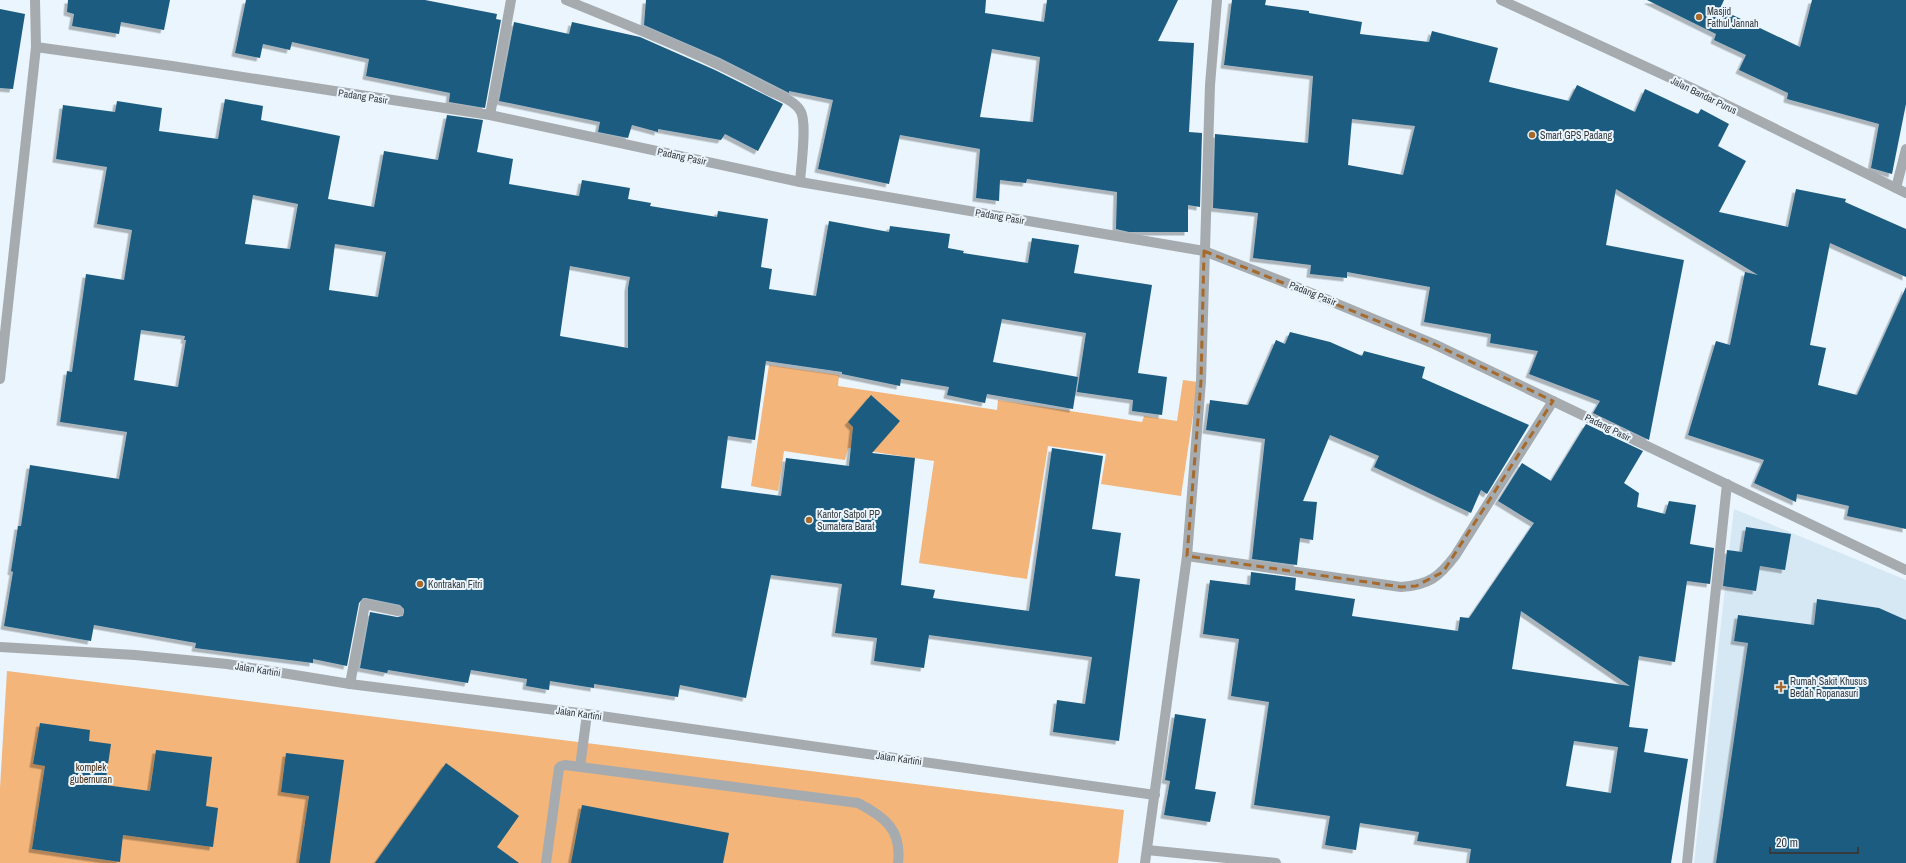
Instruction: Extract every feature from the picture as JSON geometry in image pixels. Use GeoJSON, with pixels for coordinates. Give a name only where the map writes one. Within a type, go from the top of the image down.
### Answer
{"type":"FeatureCollection","features":[{"type":"Feature","properties":{"kind":"street"},"geometry":{"type":"LineString","coordinates":[[0,379],[36,47],[35,0]]}},
{"type":"Feature","properties":{"kind":"street"},"geometry":{"type":"LineString","coordinates":[[490,115],[511,0]]}},
{"type":"Feature","properties":{"kind":"street"},"geometry":{"type":"LineString","coordinates":[[566,0],[646,32],[733,71],[793,103],[801,112],[803,124],[800,182]]}},
{"type":"Feature","properties":{"kind":"street"},"geometry":{"type":"LineString","coordinates":[[1145,863],[1187,556],[1201,380],[1210,85],[1217,0]]}},
{"type":"Feature","properties":{"kind":"street","name":"Jalan Bandar Purus"},"geometry":{"type":"LineString","coordinates":[[1501,0],[1692,88],[1906,192]]}},
{"type":"Feature","properties":{"kind":"street","name":"Padang Pasir"},"geometry":{"type":"LineString","coordinates":[[36,47],[172,66],[490,115],[800,182],[1204,251],[1294,286],[1434,344],[1906,570]]}},
{"type":"Feature","properties":{"kind":"street"},"geometry":{"type":"LineString","coordinates":[[1896,188],[1906,150]]}},
{"type":"Feature","properties":{"kind":"street"},"geometry":{"type":"LineString","coordinates":[[1187,556],[1401,587],[1416,586],[1431,580],[1443,572],[1455,556],[1554,401]]}},
{"type":"Feature","properties":{"kind":"street"},"geometry":{"type":"LineString","coordinates":[[1687,863],[1727,484]]}},
{"type":"Feature","properties":{"kind":"street"},"geometry":{"type":"LineString","coordinates":[[350,684],[365,604],[398,611]]}},
{"type":"Feature","properties":{"kind":"street","name":"Jalan Kartini"},"geometry":{"type":"LineString","coordinates":[[0,647],[135,655],[227,664],[350,684],[588,714],[1155,795]]}},
{"type":"Feature","properties":{"kind":"street"},"geometry":{"type":"LineString","coordinates":[[580,766],[588,714]]}},
{"type":"Feature","properties":{"kind":"street"},"geometry":{"type":"LineString","coordinates":[[546,863],[559,768],[565,765],[858,803],[881,817],[889,825],[900,848],[898,863]]}},
{"type":"Feature","properties":{"kind":"street"},"geometry":{"type":"LineString","coordinates":[[1147,850],[1276,863]]}},
{"type":"Feature","properties":{"kind":"highlighted area"},"geometry":{"type":"Polygon","coordinates":[[[1204,251],[1434,344],[1553,401],[1443,572],[1416,586],[1401,587],[1187,556],[1201,381],[1204,251]]]}},
{"type":"Feature","properties":{"kind":"shaded area","name":"Rumah Sakit Khusus Bedah Ropanasuri"},"geometry":{"type":"Polygon","coordinates":[[[1734,509],[1906,580],[1906,642],[1821,863],[1694,863],[1734,509]]]}},
{"type":"Feature","properties":{"kind":"green space"},"geometry":{"type":"Polygon","coordinates":[[[769,365],[839,375],[838,386],[997,410],[998,400],[1142,422],[1144,416],[1177,421],[1183,380],[1198,382],[1181,496],[1101,484],[1106,454],[1048,446],[1027,579],[919,563],[934,461],[848,448],[845,460],[784,451],[778,491],[751,486],[769,365]]]}},
{"type":"Feature","properties":{"kind":"green space","name":"komplek gubernuran"},"geometry":{"type":"Polygon","coordinates":[[[7,671],[1124,810],[1118,863],[0,863],[0,788],[7,671]]]}},
{"type":"Feature","properties":{"kind":"building"},"geometry":{"type":"Polygon","coordinates":[[[68,0],[170,0],[164,30],[121,22],[119,34],[72,26],[74,14],[67,12],[68,0]]]}},
{"type":"Feature","properties":{"kind":"building"},"geometry":{"type":"Polygon","coordinates":[[[246,0],[425,0],[497,14],[496,19],[501,20],[485,108],[449,102],[450,93],[366,76],[369,59],[292,42],[290,50],[263,44],[260,58],[235,53],[246,0]]]}},
{"type":"Feature","properties":{"kind":"building"},"geometry":{"type":"Polygon","coordinates":[[[646,0],[986,0],[985,13],[1044,22],[1047,0],[1178,0],[1158,41],[1194,43],[1189,132],[1202,133],[1200,207],[1188,205],[1188,232],[1129,232],[1116,229],[1117,192],[1027,179],[1026,183],[1000,180],[999,201],[976,198],[980,149],[900,135],[889,184],[818,169],[833,100],[789,91],[789,93],[720,58],[644,25],[646,0]],[[992,49],[980,117],[1033,122],[1040,57],[992,49]]]}},
{"type":"Feature","properties":{"kind":"building"},"geometry":{"type":"Polygon","coordinates":[[[1232,0],[1266,0],[1265,5],[1309,11],[1309,13],[1362,22],[1360,34],[1429,42],[1432,31],[1498,48],[1489,82],[1569,101],[1577,85],[1635,112],[1645,89],[1698,114],[1701,109],[1729,124],[1718,146],[1746,161],[1719,212],[1788,227],[1796,189],[1846,199],[1845,202],[1906,229],[1906,277],[1830,243],[1810,345],[1826,348],[1818,385],[1857,395],[1906,287],[1906,529],[1847,516],[1849,506],[1797,494],[1796,502],[1754,483],[1764,460],[1688,435],[1716,341],[1730,345],[1745,272],[1758,275],[1616,189],[1606,245],[1684,260],[1649,440],[1593,413],[1600,401],[1529,374],[1538,351],[1490,343],[1491,334],[1424,322],[1430,287],[1347,272],[1347,278],[1310,274],[1311,265],[1253,258],[1258,213],[1213,208],[1215,134],[1308,143],[1313,76],[1224,65],[1232,0]],[[1352,119],[1348,165],[1403,175],[1415,126],[1352,119]]]}},
{"type":"Feature","properties":{"kind":"building"},"geometry":{"type":"Polygon","coordinates":[[[1647,0],[1724,0],[1720,9],[1800,47],[1812,0],[1906,0],[1906,104],[1892,174],[1871,168],[1879,124],[1787,99],[1788,93],[1739,70],[1746,55],[1714,40],[1716,34],[1647,0]]]}},
{"type":"Feature","properties":{"kind":"building"},"geometry":{"type":"Polygon","coordinates":[[[0,9],[25,14],[13,89],[0,88],[0,9]]]}},
{"type":"Feature","properties":{"kind":"building"},"geometry":{"type":"Polygon","coordinates":[[[514,22],[569,34],[572,22],[640,37],[715,70],[783,104],[758,151],[725,134],[721,140],[658,129],[658,132],[632,125],[628,138],[598,132],[600,122],[499,101],[514,22]]]}},
{"type":"Feature","properties":{"kind":"building"},"geometry":{"type":"Polygon","coordinates":[[[225,99],[263,106],[261,120],[340,136],[328,199],[374,207],[384,151],[438,160],[447,115],[483,120],[477,152],[513,159],[509,184],[579,196],[582,180],[630,188],[628,199],[651,203],[650,206],[717,217],[718,211],[768,219],[761,267],[772,269],[769,289],[816,296],[829,221],[889,232],[890,226],[950,234],[948,248],[964,251],[963,253],[1028,263],[1032,238],[1079,245],[1074,273],[1152,285],[1138,373],[1167,377],[1162,415],[1132,411],[1133,400],[1077,392],[1086,333],[1002,319],[993,362],[1078,377],[1073,409],[987,394],[985,403],[947,395],[949,387],[901,379],[900,386],[842,374],[842,372],[766,361],[755,440],[728,436],[721,488],[781,496],[786,458],[849,466],[853,427],[848,422],[871,395],[900,421],[872,453],[915,458],[901,585],[935,590],[933,598],[1029,611],[1052,448],[1103,456],[1092,529],[1121,533],[1115,576],[1140,579],[1119,741],[1053,732],[1057,700],[1085,704],[1092,657],[929,635],[924,668],[874,661],[877,638],[835,633],[842,584],[771,575],[746,698],[680,685],[678,697],[594,684],[594,688],[550,681],[549,690],[526,686],[527,679],[471,670],[468,683],[388,670],[387,673],[360,668],[370,612],[397,617],[403,616],[404,612],[404,609],[400,605],[366,598],[363,598],[359,603],[347,666],[313,659],[313,663],[195,648],[196,643],[94,625],[91,641],[4,626],[13,572],[11,571],[18,526],[21,526],[30,465],[119,479],[127,432],[60,422],[67,371],[72,372],[86,274],[124,280],[132,230],[97,224],[107,167],[56,159],[63,105],[115,112],[117,101],[162,108],[159,131],[218,139],[225,99]],[[253,195],[245,244],[290,249],[298,204],[253,195]],[[335,244],[329,290],[378,297],[386,252],[335,244]],[[570,266],[560,336],[628,348],[628,288],[630,277],[570,266]],[[141,330],[134,380],[178,387],[186,340],[184,340],[185,336],[141,330]]]}},
{"type":"Feature","properties":{"kind":"building"},"geometry":{"type":"Polygon","coordinates":[[[1290,332],[1330,342],[1362,356],[1364,351],[1425,367],[1422,378],[1529,425],[1487,494],[1481,490],[1471,513],[1374,467],[1379,456],[1330,435],[1303,501],[1317,502],[1313,540],[1300,538],[1297,565],[1252,559],[1265,439],[1206,430],[1210,400],[1248,405],[1276,340],[1285,344],[1290,332]]]}},
{"type":"Feature","properties":{"kind":"building"},"geometry":{"type":"Polygon","coordinates":[[[1586,424],[1643,451],[1624,483],[1639,493],[1637,507],[1665,514],[1669,501],[1696,505],[1690,544],[1714,548],[1710,584],[1687,581],[1675,662],[1639,656],[1629,727],[1648,729],[1644,752],[1688,759],[1671,863],[1469,863],[1471,849],[1417,841],[1419,832],[1360,823],[1356,850],[1325,845],[1330,816],[1254,805],[1269,702],[1231,696],[1239,639],[1203,634],[1210,580],[1250,585],[1251,572],[1296,578],[1295,590],[1355,599],[1352,616],[1458,631],[1460,617],[1469,618],[1534,523],[1498,501],[1522,463],[1551,481],[1586,424]],[[1521,611],[1512,669],[1630,686],[1521,611]],[[1574,741],[1566,786],[1611,793],[1618,747],[1574,741]]]}},
{"type":"Feature","properties":{"kind":"building"},"geometry":{"type":"Polygon","coordinates":[[[1746,527],[1791,534],[1785,570],[1760,566],[1756,591],[1723,586],[1727,550],[1742,552],[1746,527]]]}},
{"type":"Feature","properties":{"kind":"building","name":"Rumah Sakit Khusus Bedah Ropanasuri"},"geometry":{"type":"Polygon","coordinates":[[[1817,599],[1879,608],[1906,620],[1906,863],[1716,863],[1748,643],[1734,641],[1738,615],[1814,625],[1817,599]]]}},
{"type":"Feature","properties":{"kind":"building"},"geometry":{"type":"Polygon","coordinates":[[[1175,714],[1206,719],[1195,789],[1216,792],[1210,822],[1164,815],[1170,781],[1165,780],[1175,714]]]}},
{"type":"Feature","properties":{"kind":"building"},"geometry":{"type":"Polygon","coordinates":[[[40,723],[90,730],[89,741],[111,744],[105,785],[150,791],[156,750],[212,757],[206,806],[218,808],[213,847],[123,835],[120,862],[32,849],[45,766],[33,764],[40,723]]]}},
{"type":"Feature","properties":{"kind":"building"},"geometry":{"type":"Polygon","coordinates":[[[286,753],[344,760],[330,863],[299,863],[309,796],[281,792],[286,753]]]}},
{"type":"Feature","properties":{"kind":"building"},"geometry":{"type":"Polygon","coordinates":[[[446,763],[519,816],[497,847],[519,863],[375,863],[446,763]]]}},
{"type":"Feature","properties":{"kind":"building"},"geometry":{"type":"Polygon","coordinates":[[[582,805],[729,833],[723,863],[571,863],[582,805]]]}},
{"type":"Feature","properties":{"kind":"place","name":"Masjid Fathul Jannah"},"geometry":{"type":"Point","coordinates":[1699,17]}},
{"type":"Feature","properties":{"kind":"place","name":"Smart GPS Padang"},"geometry":{"type":"Point","coordinates":[1532,135]}},
{"type":"Feature","properties":{"kind":"place","name":"Kantor Satpol PP Sumatera Barat"},"geometry":{"type":"Point","coordinates":[809,520]}},
{"type":"Feature","properties":{"kind":"place","name":"Kontrakan Fitri"},"geometry":{"type":"Point","coordinates":[420,584]}},
{"type":"Feature","properties":{"kind":"place","name":"Rumah Sakit Khusus Bedah Ropanasuri"},"geometry":{"type":"Point","coordinates":[1781,687]}}]}
